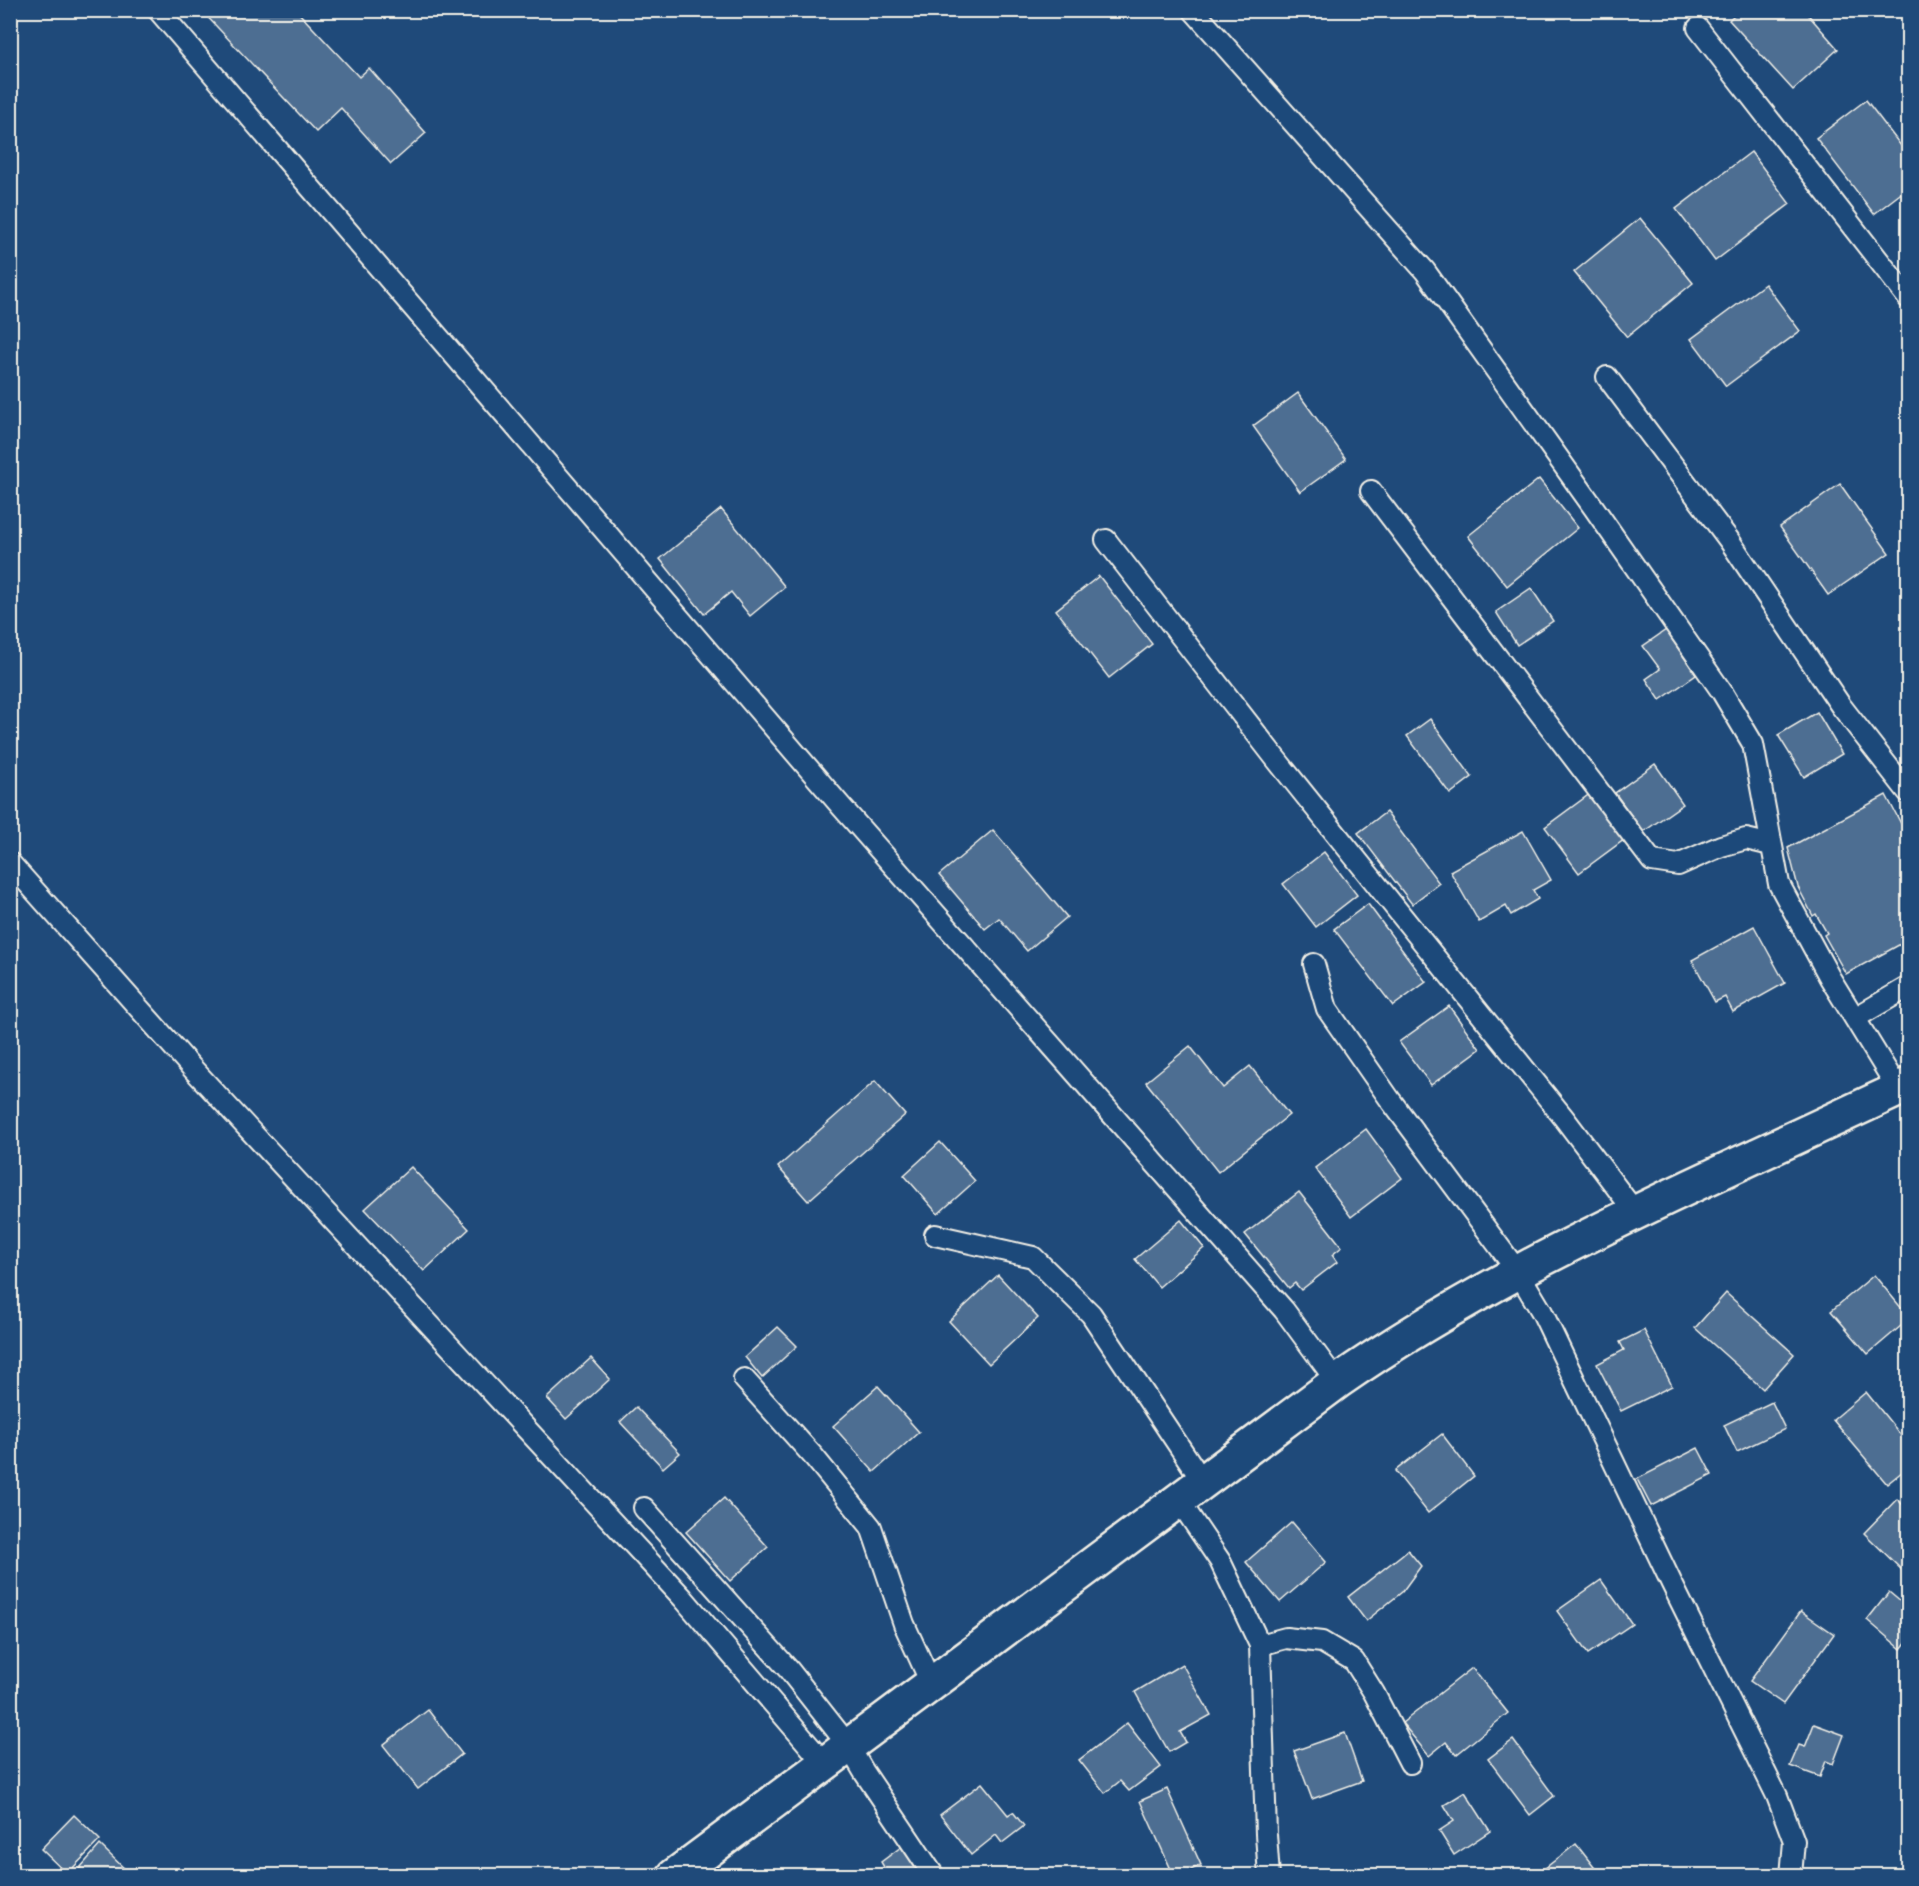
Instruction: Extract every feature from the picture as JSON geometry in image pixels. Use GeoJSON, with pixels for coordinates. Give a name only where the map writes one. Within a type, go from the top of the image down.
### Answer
{"type":"FeatureCollection","features":[{"type":"Feature","properties":{"kind":"street"},"geometry":{"type":"LineString","coordinates":[[674,1875],[1336,1382],[1377,1354],[1518,1272],[1635,1212],[1903,1087]]}},
{"type":"Feature","properties":{"kind":"lane"},"geometry":{"type":"LineString","coordinates":[[158,10],[840,806],[1284,1310],[1336,1382]]}},
{"type":"Feature","properties":{"kind":"lane"},"geometry":{"type":"LineString","coordinates":[[1192,10],[1425,271],[1716,682],[1753,744],[1779,884],[1830,978],[1903,1087]]}},
{"type":"Feature","properties":{"kind":"lane"},"geometry":{"type":"LineString","coordinates":[[1698,28],[1908,298]]}},
{"type":"Feature","properties":{"kind":"lane"},"geometry":{"type":"LineString","coordinates":[[1607,376],[1730,540],[1841,706],[1908,792]]}},
{"type":"Feature","properties":{"kind":"lane"},"geometry":{"type":"LineString","coordinates":[[1371,491],[1652,861],[1678,865],[1720,846],[1746,839],[1771,845]]}},
{"type":"Feature","properties":{"kind":"lane"},"geometry":{"type":"LineString","coordinates":[[1106,540],[1276,759],[1564,1118],[1635,1212]]}},
{"type":"Feature","properties":{"kind":"lane"},"geometry":{"type":"LineString","coordinates":[[10,863],[193,1069],[683,1598],[836,1754],[864,1772],[934,1875]]}},
{"type":"Feature","properties":{"kind":"lane"},"geometry":{"type":"LineString","coordinates":[[1314,964],[1327,1009],[1391,1101],[1518,1272],[1542,1312],[1672,1584],[1777,1796],[1794,1841],[1791,1875]]}},
{"type":"Feature","properties":{"kind":"lane"},"geometry":{"type":"LineString","coordinates":[[1855,1018],[1908,987]]}},
{"type":"Feature","properties":{"kind":"lane"},"geometry":{"type":"LineString","coordinates":[[935,1235],[1033,1257],[1091,1314],[1191,1490],[1220,1561],[1260,1646],[1269,1875]]}},
{"type":"Feature","properties":{"kind":"lane"},"geometry":{"type":"LineString","coordinates":[[744,1379],[814,1457],[871,1527],[904,1624],[931,1683]]}},
{"type":"Feature","properties":{"kind":"lane"},"geometry":{"type":"LineString","coordinates":[[645,1508],[789,1670],[836,1754]]}},
{"type":"Feature","properties":{"kind":"lane"},"geometry":{"type":"LineString","coordinates":[[1260,1646],[1286,1638],[1322,1642],[1354,1661],[1374,1693],[1410,1763]]}},
{"type":"Feature","properties":{"kind":"building"},"geometry":{"type":"Polygon","coordinates":[[[201,10],[296,10],[359,77],[369,68],[426,133],[391,164],[341,108],[316,132],[201,10]]]}},
{"type":"Feature","properties":{"kind":"building"},"geometry":{"type":"Polygon","coordinates":[[[1739,10],[1804,10],[1838,49],[1793,90],[1729,20],[1739,10]]]}},
{"type":"Feature","properties":{"kind":"building"},"geometry":{"type":"Polygon","coordinates":[[[1866,100],[1908,155],[1908,188],[1874,214],[1816,138],[1866,100]]]}},
{"type":"Feature","properties":{"kind":"building"},"geometry":{"type":"Polygon","coordinates":[[[1751,152],[1790,204],[1715,261],[1676,209],[1751,152]]]}},
{"type":"Feature","properties":{"kind":"building"},"geometry":{"type":"Polygon","coordinates":[[[1640,218],[1693,283],[1627,337],[1574,272],[1640,218]]]}},
{"type":"Feature","properties":{"kind":"building"},"geometry":{"type":"Polygon","coordinates":[[[1765,284],[1800,331],[1726,386],[1691,339],[1765,284]]]}},
{"type":"Feature","properties":{"kind":"building"},"geometry":{"type":"Polygon","coordinates":[[[1298,393],[1346,459],[1300,492],[1253,426],[1298,393]]]}},
{"type":"Feature","properties":{"kind":"building"},"geometry":{"type":"Polygon","coordinates":[[[1539,479],[1578,528],[1507,586],[1468,536],[1539,479]]]}},
{"type":"Feature","properties":{"kind":"building"},"geometry":{"type":"Polygon","coordinates":[[[1840,484],[1889,553],[1828,595],[1780,527],[1840,484]]]}},
{"type":"Feature","properties":{"kind":"building"},"geometry":{"type":"Polygon","coordinates":[[[721,509],[785,587],[750,616],[731,592],[704,614],[660,559],[721,509]]]}},
{"type":"Feature","properties":{"kind":"building"},"geometry":{"type":"Polygon","coordinates":[[[1099,576],[1152,644],[1109,678],[1056,610],[1099,576]]]}},
{"type":"Feature","properties":{"kind":"building"},"geometry":{"type":"Polygon","coordinates":[[[1531,588],[1553,621],[1517,645],[1496,612],[1531,588]]]}},
{"type":"Feature","properties":{"kind":"building"},"geometry":{"type":"Polygon","coordinates":[[[1666,630],[1696,675],[1660,700],[1646,679],[1660,669],[1643,646],[1666,630]]]}},
{"type":"Feature","properties":{"kind":"building"},"geometry":{"type":"Polygon","coordinates":[[[1817,712],[1842,754],[1804,777],[1778,735],[1817,712]]]}},
{"type":"Feature","properties":{"kind":"building"},"geometry":{"type":"Polygon","coordinates":[[[1430,719],[1472,777],[1450,794],[1407,736],[1430,719]]]}},
{"type":"Feature","properties":{"kind":"building"},"geometry":{"type":"Polygon","coordinates":[[[1655,764],[1683,804],[1643,832],[1615,793],[1655,764]]]}},
{"type":"Feature","properties":{"kind":"building"},"geometry":{"type":"Polygon","coordinates":[[[1591,793],[1625,839],[1579,873],[1545,827],[1591,793]]]}},
{"type":"Feature","properties":{"kind":"building"},"geometry":{"type":"Polygon","coordinates":[[[1886,795],[1908,837],[1908,940],[1846,974],[1824,935],[1827,933],[1816,914],[1813,916],[1798,887],[1788,848],[1886,795]]]}},
{"type":"Feature","properties":{"kind":"building"},"geometry":{"type":"Polygon","coordinates":[[[1386,812],[1439,883],[1412,904],[1358,833],[1386,812]]]}},
{"type":"Feature","properties":{"kind":"building"},"geometry":{"type":"Polygon","coordinates":[[[993,830],[1067,917],[1027,951],[999,918],[985,929],[939,875],[993,830]]]}},
{"type":"Feature","properties":{"kind":"building"},"geometry":{"type":"Polygon","coordinates":[[[1523,831],[1551,880],[1533,890],[1538,899],[1511,915],[1506,906],[1479,922],[1450,871],[1523,831]]]}},
{"type":"Feature","properties":{"kind":"building"},"geometry":{"type":"Polygon","coordinates":[[[1324,852],[1357,895],[1316,927],[1283,884],[1324,852]]]}},
{"type":"Feature","properties":{"kind":"building"},"geometry":{"type":"Polygon","coordinates":[[[1368,904],[1426,982],[1393,1006],[1334,929],[1368,904]]]}},
{"type":"Feature","properties":{"kind":"building"},"geometry":{"type":"Polygon","coordinates":[[[1754,926],[1785,983],[1733,1012],[1725,997],[1715,1002],[1692,960],[1754,926]]]}},
{"type":"Feature","properties":{"kind":"building"},"geometry":{"type":"Polygon","coordinates":[[[1449,1006],[1480,1049],[1431,1085],[1399,1042],[1449,1006]]]}},
{"type":"Feature","properties":{"kind":"building"},"geometry":{"type":"Polygon","coordinates":[[[1190,1046],[1223,1088],[1250,1066],[1289,1115],[1218,1172],[1146,1082],[1190,1046]]]}},
{"type":"Feature","properties":{"kind":"building"},"geometry":{"type":"Polygon","coordinates":[[[875,1081],[905,1115],[808,1201],[778,1167],[875,1081]]]}},
{"type":"Feature","properties":{"kind":"building"},"geometry":{"type":"Polygon","coordinates":[[[1366,1129],[1402,1178],[1351,1217],[1315,1168],[1366,1129]]]}},
{"type":"Feature","properties":{"kind":"building"},"geometry":{"type":"Polygon","coordinates":[[[940,1142],[975,1181],[938,1214],[904,1175],[940,1142]]]}},
{"type":"Feature","properties":{"kind":"building"},"geometry":{"type":"Polygon","coordinates":[[[411,1167],[469,1229],[424,1271],[365,1209],[411,1167]]]}},
{"type":"Feature","properties":{"kind":"building"},"geometry":{"type":"Polygon","coordinates":[[[1299,1192],[1342,1247],[1332,1255],[1337,1262],[1301,1290],[1295,1283],[1289,1288],[1245,1234],[1299,1192]]]}},
{"type":"Feature","properties":{"kind":"building"},"geometry":{"type":"Polygon","coordinates":[[[1181,1220],[1204,1248],[1159,1287],[1135,1259],[1181,1220]]]}},
{"type":"Feature","properties":{"kind":"building"},"geometry":{"type":"Polygon","coordinates":[[[998,1275],[1038,1318],[989,1364],[949,1321],[998,1275]]]}},
{"type":"Feature","properties":{"kind":"building"},"geometry":{"type":"Polygon","coordinates":[[[1874,1275],[1908,1316],[1908,1320],[1868,1354],[1831,1311],[1874,1275]]]}},
{"type":"Feature","properties":{"kind":"building"},"geometry":{"type":"Polygon","coordinates":[[[1726,1293],[1794,1354],[1763,1389],[1695,1328],[1726,1293]]]}},
{"type":"Feature","properties":{"kind":"building"},"geometry":{"type":"Polygon","coordinates":[[[778,1327],[797,1346],[762,1378],[745,1357],[778,1327]]]}},
{"type":"Feature","properties":{"kind":"building"},"geometry":{"type":"Polygon","coordinates":[[[1644,1330],[1672,1386],[1621,1411],[1597,1364],[1624,1350],[1620,1342],[1644,1330]]]}},
{"type":"Feature","properties":{"kind":"building"},"geometry":{"type":"Polygon","coordinates":[[[591,1358],[610,1379],[566,1419],[547,1398],[591,1358]]]}},
{"type":"Feature","properties":{"kind":"building"},"geometry":{"type":"Polygon","coordinates":[[[878,1386],[919,1432],[874,1472],[833,1426],[878,1386]]]}},
{"type":"Feature","properties":{"kind":"building"},"geometry":{"type":"Polygon","coordinates":[[[1866,1392],[1908,1444],[1908,1467],[1887,1484],[1833,1420],[1866,1392]]]}},
{"type":"Feature","properties":{"kind":"building"},"geometry":{"type":"Polygon","coordinates":[[[1772,1402],[1785,1429],[1737,1452],[1724,1425],[1772,1402]]]}},
{"type":"Feature","properties":{"kind":"building"},"geometry":{"type":"Polygon","coordinates":[[[636,1407],[680,1453],[663,1468],[620,1422],[636,1407]]]}},
{"type":"Feature","properties":{"kind":"building"},"geometry":{"type":"Polygon","coordinates":[[[1442,1434],[1474,1476],[1428,1513],[1395,1471],[1442,1434]]]}},
{"type":"Feature","properties":{"kind":"building"},"geometry":{"type":"Polygon","coordinates":[[[1698,1448],[1712,1475],[1651,1506],[1637,1479],[1698,1448]]]}},
{"type":"Feature","properties":{"kind":"building"},"geometry":{"type":"Polygon","coordinates":[[[724,1498],[768,1547],[730,1581],[686,1532],[724,1498]]]}},
{"type":"Feature","properties":{"kind":"building"},"geometry":{"type":"Polygon","coordinates":[[[1897,1499],[1908,1510],[1908,1576],[1864,1533],[1897,1499]]]}},
{"type":"Feature","properties":{"kind":"building"},"geometry":{"type":"Polygon","coordinates":[[[1292,1522],[1326,1562],[1280,1602],[1246,1562],[1292,1522]]]}},
{"type":"Feature","properties":{"kind":"building"},"geometry":{"type":"Polygon","coordinates":[[[1408,1550],[1421,1566],[1402,1592],[1366,1621],[1348,1597],[1408,1550]]]}},
{"type":"Feature","properties":{"kind":"building"},"geometry":{"type":"Polygon","coordinates":[[[1601,1580],[1632,1624],[1588,1654],[1557,1611],[1601,1580]]]}},
{"type":"Feature","properties":{"kind":"building"},"geometry":{"type":"Polygon","coordinates":[[[1889,1592],[1908,1608],[1908,1640],[1901,1649],[1867,1620],[1889,1592]]]}},
{"type":"Feature","properties":{"kind":"building"},"geometry":{"type":"Polygon","coordinates":[[[1801,1611],[1834,1634],[1783,1704],[1750,1681],[1801,1611]]]}},
{"type":"Feature","properties":{"kind":"building"},"geometry":{"type":"Polygon","coordinates":[[[1182,1664],[1211,1715],[1180,1732],[1186,1742],[1169,1752],[1135,1692],[1182,1664]]]}},
{"type":"Feature","properties":{"kind":"building"},"geometry":{"type":"Polygon","coordinates":[[[1472,1668],[1508,1713],[1456,1755],[1446,1742],[1429,1756],[1402,1723],[1472,1668]]]}},
{"type":"Feature","properties":{"kind":"building"},"geometry":{"type":"Polygon","coordinates":[[[428,1710],[462,1754],[418,1789],[383,1745],[428,1710]]]}},
{"type":"Feature","properties":{"kind":"building"},"geometry":{"type":"Polygon","coordinates":[[[1127,1723],[1161,1767],[1129,1791],[1120,1781],[1105,1793],[1079,1760],[1127,1723]]]}},
{"type":"Feature","properties":{"kind":"building"},"geometry":{"type":"Polygon","coordinates":[[[1814,1724],[1844,1735],[1833,1764],[1826,1761],[1820,1777],[1790,1766],[1799,1745],[1805,1747],[1814,1724]]]}},
{"type":"Feature","properties":{"kind":"building"},"geometry":{"type":"Polygon","coordinates":[[[1345,1733],[1362,1781],[1312,1799],[1294,1751],[1345,1733]]]}},
{"type":"Feature","properties":{"kind":"building"},"geometry":{"type":"Polygon","coordinates":[[[1513,1740],[1554,1796],[1530,1815],[1488,1759],[1513,1740]]]}},
{"type":"Feature","properties":{"kind":"building"},"geometry":{"type":"Polygon","coordinates":[[[982,1783],[1008,1815],[1013,1812],[1024,1826],[1002,1843],[996,1835],[971,1855],[940,1815],[982,1783]]]}},
{"type":"Feature","properties":{"kind":"building"},"geometry":{"type":"Polygon","coordinates":[[[1167,1789],[1201,1865],[1179,1876],[1174,1876],[1140,1801],[1167,1789]]]}},
{"type":"Feature","properties":{"kind":"building"},"geometry":{"type":"Polygon","coordinates":[[[1465,1792],[1490,1831],[1454,1855],[1439,1831],[1454,1821],[1444,1805],[1465,1792]]]}},
{"type":"Feature","properties":{"kind":"building"},"geometry":{"type":"Polygon","coordinates":[[[74,1815],[100,1840],[67,1874],[41,1849],[74,1815]]]}},
{"type":"Feature","properties":{"kind":"building"},"geometry":{"type":"Polygon","coordinates":[[[1576,1844],[1601,1876],[1535,1876],[1576,1844]]]}},
{"type":"Feature","properties":{"kind":"building"},"geometry":{"type":"Polygon","coordinates":[[[100,1845],[132,1876],[73,1876],[100,1845]]]}},
{"type":"Feature","properties":{"kind":"building"},"geometry":{"type":"Polygon","coordinates":[[[901,1847],[924,1876],[873,1876],[884,1867],[881,1862],[901,1847]]]}}]}
